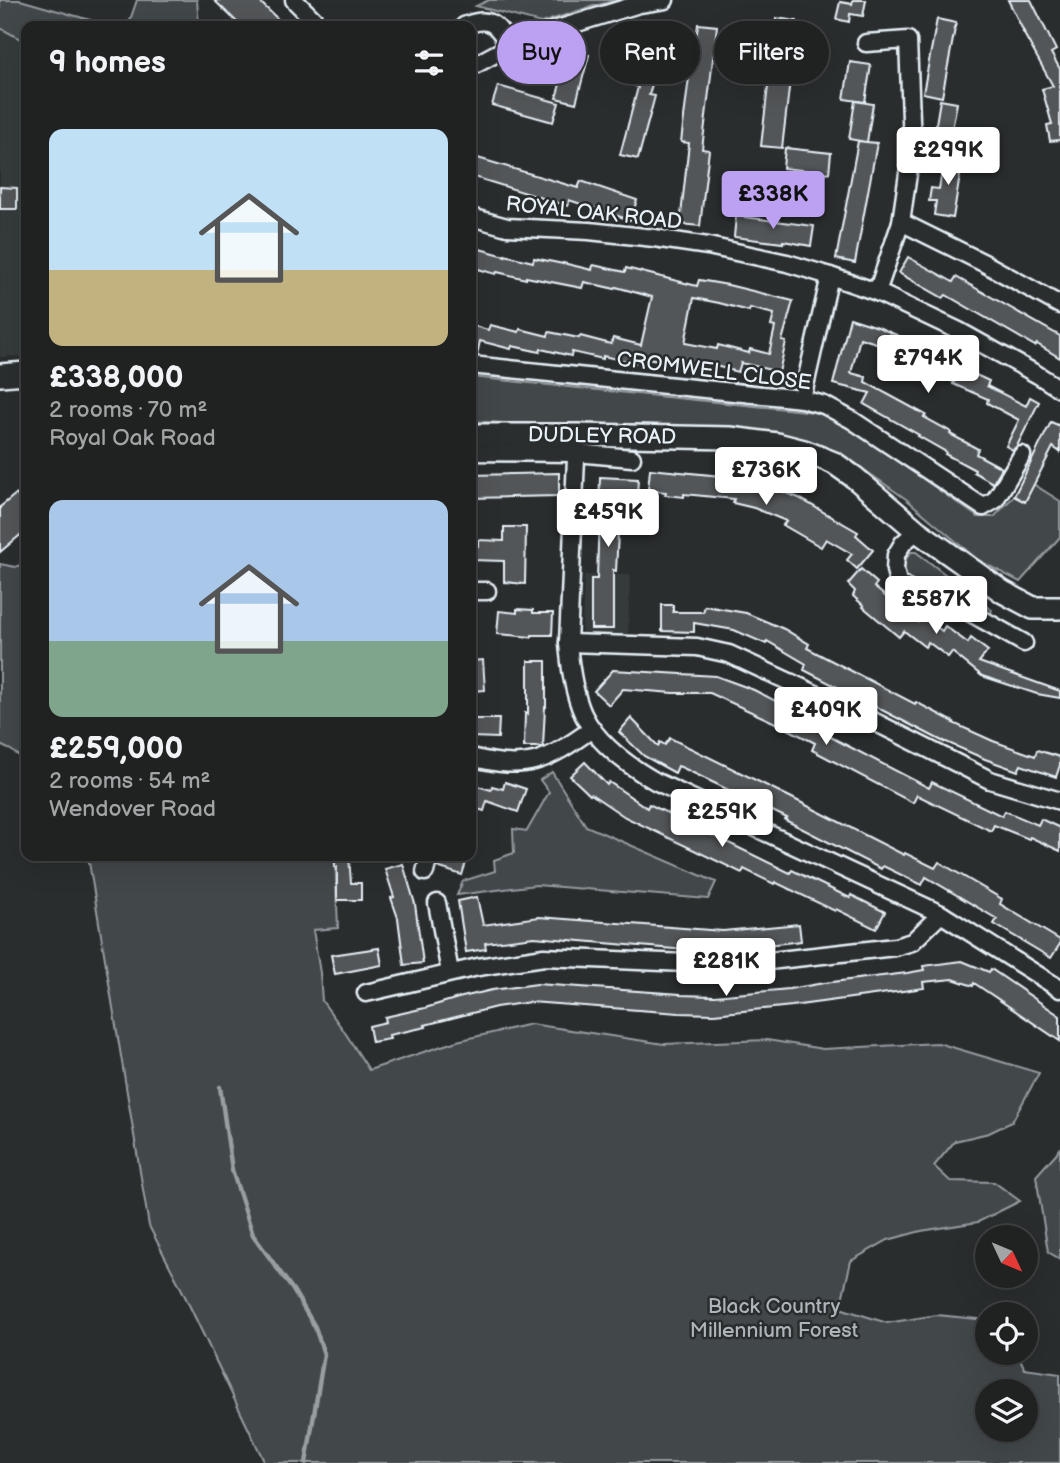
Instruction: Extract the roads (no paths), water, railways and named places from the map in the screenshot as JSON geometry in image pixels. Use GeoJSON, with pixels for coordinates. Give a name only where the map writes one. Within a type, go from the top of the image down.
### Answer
{"type":"FeatureCollection","features":[{"type":"Feature","properties":{"kind":"main road"},"geometry":{"type":"LineString","coordinates":[[0,375],[21,373]]}},
{"type":"Feature","properties":{"kind":"main road","name":"DUDLEY ROAD"},"geometry":{"type":"LineString","coordinates":[[476,435],[577,444],[730,438],[777,444],[804,451],[834,463],[854,477],[917,531],[1003,592],[1032,608],[1060,608]]}},
{"type":"Feature","properties":{"kind":"street"},"geometry":{"type":"LineString","coordinates":[[294,0],[315,21]]}},
{"type":"Feature","properties":{"kind":"street"},"geometry":{"type":"LineString","coordinates":[[584,21],[639,4],[665,0]]}},
{"type":"Feature","properties":{"kind":"street"},"geometry":{"type":"LineString","coordinates":[[476,22],[486,21],[497,26]]}},
{"type":"Feature","properties":{"kind":"street"},"geometry":{"type":"LineString","coordinates":[[866,43],[908,40],[912,146],[901,222],[877,292]]}},
{"type":"Feature","properties":{"kind":"street"},"geometry":{"type":"LineString","coordinates":[[476,64],[497,53]]}},
{"type":"Feature","properties":{"kind":"street","name":"ROYAL OAK ROAD"},"geometry":{"type":"LineString","coordinates":[[476,218],[507,227],[589,231],[708,246],[788,263],[877,292],[959,331],[1060,389]]}},
{"type":"Feature","properties":{"kind":"street"},"geometry":{"type":"LineString","coordinates":[[901,222],[1060,305]]}},
{"type":"Feature","properties":{"kind":"street"},"geometry":{"type":"LineString","coordinates":[[802,399],[830,276]]}},
{"type":"Feature","properties":{"kind":"street","name":"CROMWELL CLOSE"},"geometry":{"type":"LineString","coordinates":[[476,366],[802,399],[824,405],[852,420],[983,507],[995,500],[1022,455]]}},
{"type":"Feature","properties":{"kind":"street"},"geometry":{"type":"LineString","coordinates":[[577,444],[568,643],[571,670],[582,712],[592,729],[613,752],[655,781],[941,914],[1060,989]]}},
{"type":"Feature","properties":{"kind":"street"},"geometry":{"type":"LineString","coordinates":[[476,452],[577,444],[632,458]]}},
{"type":"Feature","properties":{"kind":"street"},"geometry":{"type":"LineString","coordinates":[[917,531],[903,543],[897,555],[895,570],[898,582],[908,589],[969,612],[1024,643]]}},
{"type":"Feature","properties":{"kind":"street"},"geometry":{"type":"LineString","coordinates":[[568,643],[697,647],[729,654],[859,714],[990,780],[1060,801]]}},
{"type":"Feature","properties":{"kind":"street"},"geometry":{"type":"LineString","coordinates":[[476,758],[518,764],[539,761],[561,751],[592,729]]}},
{"type":"Feature","properties":{"kind":"street"},"geometry":{"type":"LineString","coordinates":[[425,872],[428,861]]}},
{"type":"Feature","properties":{"kind":"street"},"geometry":{"type":"LineString","coordinates":[[437,903],[450,972]]}},
{"type":"Feature","properties":{"kind":"street"},"geometry":{"type":"LineString","coordinates":[[366,993],[450,972],[544,957],[734,965],[895,947],[912,942],[941,914]]}},
{"type":"Feature","properties":{"kind":"waterway"},"geometry":{"type":"LineString","coordinates":[[220,1087],[232,1170],[253,1235],[293,1290],[315,1327],[324,1354],[306,1463]]}},
{"type":"Feature","properties":{"kind":"park label","name":"Black Country Millennium Forest"},"geometry":{"type":"Point","coordinates":[774,1318]}}]}
